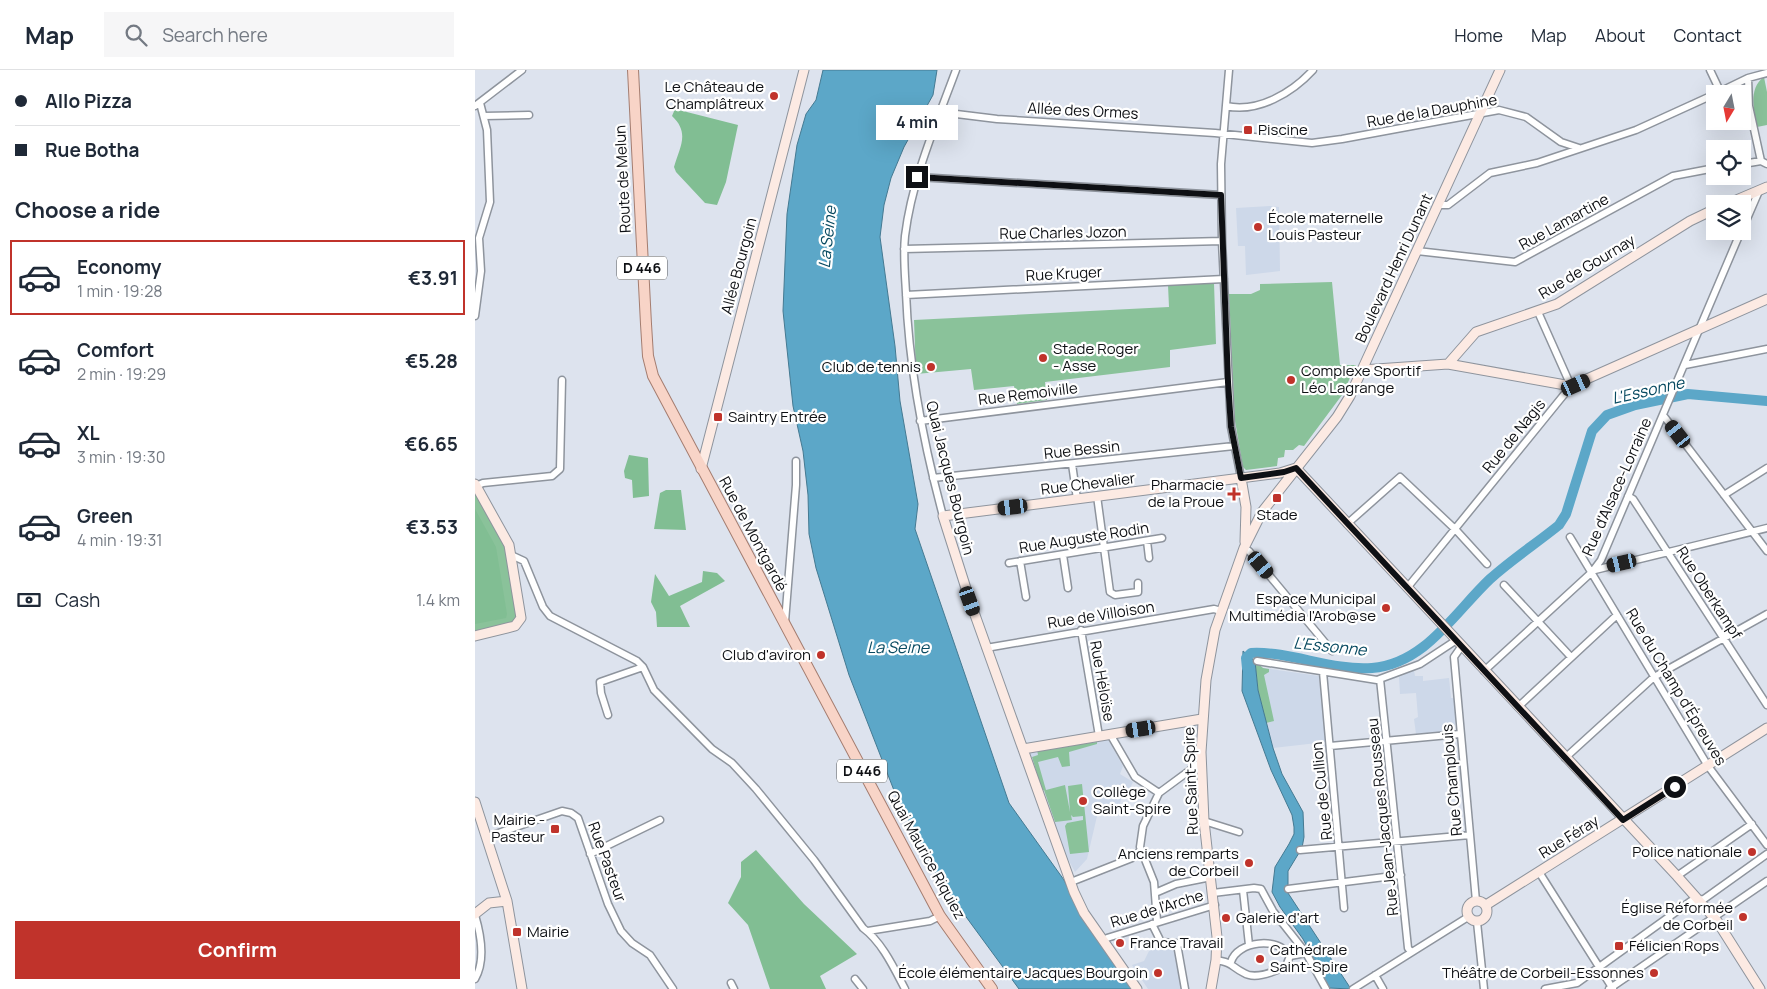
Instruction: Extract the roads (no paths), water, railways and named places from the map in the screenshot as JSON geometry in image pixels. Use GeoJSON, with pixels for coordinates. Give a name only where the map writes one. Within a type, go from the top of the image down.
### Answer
{"type":"FeatureCollection","features":[{"type":"Feature","properties":{"kind":"main road","name":"Route de Melun"},"geometry":{"type":"LineString","coordinates":[[633,70],[648,356],[657,384],[694,456]]}},
{"type":"Feature","properties":{"kind":"main road","name":"Rue de Montgardé"},"geometry":{"type":"LineString","coordinates":[[694,456],[785,626]]}},
{"type":"Feature","properties":{"kind":"main road","name":"Quai Maurice Riquiez"},"geometry":{"type":"LineString","coordinates":[[785,626],[939,916],[992,989]]}},
{"type":"Feature","properties":{"kind":"street"},"geometry":{"type":"LineString","coordinates":[[475,316],[481,271],[479,238],[490,202],[487,130],[484,116],[477,104],[522,70]]}},
{"type":"Feature","properties":{"kind":"street","name":"Allée Bourgoin"},"geometry":{"type":"LineString","coordinates":[[701,469],[804,70]]}},
{"type":"Feature","properties":{"kind":"street","name":"Quai Jacques Bourgoin"},"geometry":{"type":"LineString","coordinates":[[956,70],[917,177],[910,206],[905,249],[906,295],[912,372],[920,421],[953,553],[1071,882],[1085,913],[1137,989]]}},
{"type":"Feature","properties":{"kind":"street"},"geometry":{"type":"LineString","coordinates":[[1229,70],[1221,195],[1222,241],[1228,382],[1238,478]]}},
{"type":"Feature","properties":{"kind":"street"},"geometry":{"type":"LineString","coordinates":[[1226,106],[1249,107],[1271,101],[1313,70]]}},
{"type":"Feature","properties":{"kind":"street","name":"Boulevard Henri Dunant"},"geometry":{"type":"LineString","coordinates":[[1296,468],[1344,407],[1500,70]]}},
{"type":"Feature","properties":{"kind":"street"},"geometry":{"type":"LineString","coordinates":[[1710,70],[1715,85]]}},
{"type":"Feature","properties":{"kind":"street"},"geometry":{"type":"LineString","coordinates":[[1734,85],[1748,78],[1767,73]]}},
{"type":"Feature","properties":{"kind":"street"},"geometry":{"type":"LineString","coordinates":[[1748,78],[1749,106],[1764,163],[1751,164]]}},
{"type":"Feature","properties":{"kind":"street"},"geometry":{"type":"LineString","coordinates":[[1439,205],[1448,204],[1490,173],[1537,163],[1649,124],[1706,98]]}},
{"type":"Feature","properties":{"kind":"street","name":"Rue de la Dauphine"},"geometry":{"type":"LineString","coordinates":[[1224,133],[1321,142],[1499,110],[1519,114],[1561,142],[1579,148]]}},
{"type":"Feature","properties":{"kind":"street","name":"Allée des Ormes"},"geometry":{"type":"LineString","coordinates":[[941,112],[997,118],[1224,133]]}},
{"type":"Feature","properties":{"kind":"street"},"geometry":{"type":"LineString","coordinates":[[484,116],[529,115]]}},
{"type":"Feature","properties":{"kind":"street","name":"Rue Lamartine"},"geometry":{"type":"LineString","coordinates":[[1417,251],[1515,262],[1673,176],[1706,170]]}},
{"type":"Feature","properties":{"kind":"street"},"geometry":{"type":"LineString","coordinates":[[917,177],[1221,195]]}},
{"type":"Feature","properties":{"kind":"street"},"geometry":{"type":"LineString","coordinates":[[1749,195],[1763,189]]}},
{"type":"Feature","properties":{"kind":"street","name":"Rue d'Alsace-Lorraine"},"geometry":{"type":"LineString","coordinates":[[1751,212],[1763,189]]}},
{"type":"Feature","properties":{"kind":"street","name":"Rue de Gournay"},"geometry":{"type":"LineString","coordinates":[[1448,364],[1476,332],[1557,304],[1690,221],[1706,213]]}},
{"type":"Feature","properties":{"kind":"street","name":"Rue d'Alsace-Lorraine"},"geometry":{"type":"LineString","coordinates":[[1592,572],[1601,560],[1738,240]]}},
{"type":"Feature","properties":{"kind":"street","name":"Rue Charles Jozon"},"geometry":{"type":"LineString","coordinates":[[905,249],[1222,241]]}},
{"type":"Feature","properties":{"kind":"street","name":"Rue Kruger"},"geometry":{"type":"LineString","coordinates":[[906,295],[1224,279]]}},
{"type":"Feature","properties":{"kind":"street","name":"Rue de Nagis"},"geometry":{"type":"LineString","coordinates":[[1407,588],[1571,386],[1767,299]]}},
{"type":"Feature","properties":{"kind":"street"},"geometry":{"type":"LineString","coordinates":[[1538,312],[1571,386]]}},
{"type":"Feature","properties":{"kind":"street"},"geometry":{"type":"LineString","coordinates":[[1685,365],[1767,349]]}},
{"type":"Feature","properties":{"kind":"street"},"geometry":{"type":"LineString","coordinates":[[1362,370],[1448,364],[1571,386]]}},
{"type":"Feature","properties":{"kind":"street"},"geometry":{"type":"LineString","coordinates":[[475,636],[508,629],[519,622],[521,613],[512,559],[506,537],[475,485],[483,482],[552,476],[557,473],[560,469],[562,380]]}},
{"type":"Feature","properties":{"kind":"street","name":"Rue Remoiville"},"geometry":{"type":"LineString","coordinates":[[920,421],[1228,382]]}},
{"type":"Feature","properties":{"kind":"street"},"geometry":{"type":"LineString","coordinates":[[1663,415],[1767,551]]}},
{"type":"Feature","properties":{"kind":"street","name":"Rue Bessin"},"geometry":{"type":"LineString","coordinates":[[933,478],[1234,446]]}},
{"type":"Feature","properties":{"kind":"street"},"geometry":{"type":"LineString","coordinates":[[785,626],[796,485],[796,461]]}},
{"type":"Feature","properties":{"kind":"street"},"geometry":{"type":"LineString","coordinates":[[1072,464],[1077,499]]}},
{"type":"Feature","properties":{"kind":"street"},"geometry":{"type":"LineString","coordinates":[[1296,468],[1455,642],[1677,876],[1714,918],[1760,989]]}},
{"type":"Feature","properties":{"kind":"street","name":"Rue Chevalier"},"geometry":{"type":"LineString","coordinates":[[943,516],[1238,478],[1284,477],[1296,468]]}},
{"type":"Feature","properties":{"kind":"street"},"geometry":{"type":"LineString","coordinates":[[1725,495],[1767,468]]}},
{"type":"Feature","properties":{"kind":"street","name":"Rue Saint-Spire"},"geometry":{"type":"LineString","coordinates":[[1211,989],[1217,946],[1215,905],[1205,821],[1201,762],[1202,719],[1210,655],[1221,611],[1244,548],[1262,512],[1284,477]]}},
{"type":"Feature","properties":{"kind":"street"},"geometry":{"type":"LineString","coordinates":[[1347,524],[1400,477],[1456,530],[1487,564]]}},
{"type":"Feature","properties":{"kind":"street","name":"Rue Saint-Spire"},"geometry":{"type":"LineString","coordinates":[[1238,478],[1246,506],[1244,548]]}},
{"type":"Feature","properties":{"kind":"street"},"geometry":{"type":"LineString","coordinates":[[1097,496],[1110,592],[1115,595],[1138,592],[1138,583]]}},
{"type":"Feature","properties":{"kind":"street","name":"Rue Oberkampf"},"geometry":{"type":"LineString","coordinates":[[1628,496],[1633,499],[1767,705]]}},
{"type":"Feature","properties":{"kind":"street"},"geometry":{"type":"LineString","coordinates":[[1246,506],[1249,519],[1262,512]]}},
{"type":"Feature","properties":{"kind":"street"},"geometry":{"type":"LineString","coordinates":[[1250,536],[1252,517]]}},
{"type":"Feature","properties":{"kind":"street"},"geometry":{"type":"LineString","coordinates":[[1484,671],[1537,620],[1592,572],[1601,567],[1767,528]]}},
{"type":"Feature","properties":{"kind":"street","name":"Rue du Champ d'Épreuves"},"geometry":{"type":"LineString","coordinates":[[1570,537],[1708,766],[1767,845]]}},
{"type":"Feature","properties":{"kind":"street","name":"Rue Auguste Rodin"},"geometry":{"type":"LineString","coordinates":[[1009,563],[1104,549],[1162,538]]}},
{"type":"Feature","properties":{"kind":"street"},"geometry":{"type":"LineString","coordinates":[[1147,541],[1149,558]]}},
{"type":"Feature","properties":{"kind":"street"},"geometry":{"type":"LineString","coordinates":[[1244,548],[1249,551],[1332,651]]}},
{"type":"Feature","properties":{"kind":"street"},"geometry":{"type":"LineString","coordinates":[[1063,555],[1068,588]]}},
{"type":"Feature","properties":{"kind":"street"},"geometry":{"type":"LineString","coordinates":[[512,559],[523,563],[527,567],[543,607],[550,616],[637,661],[643,667],[655,690],[712,749],[732,763],[756,789],[868,931],[885,954],[905,989]]}},
{"type":"Feature","properties":{"kind":"street"},"geometry":{"type":"LineString","coordinates":[[1021,561],[1026,597]]}},
{"type":"Feature","properties":{"kind":"street"},"geometry":{"type":"LineString","coordinates":[[1504,585],[1571,657]]}},
{"type":"Feature","properties":{"kind":"street","name":"Rue de Villoison"},"geometry":{"type":"LineString","coordinates":[[986,648],[1081,630],[1214,609],[1221,611]]}},
{"type":"Feature","properties":{"kind":"street"},"geometry":{"type":"LineString","coordinates":[[1565,758],[1654,677],[1767,614]]}},
{"type":"Feature","properties":{"kind":"street"},"geometry":{"type":"LineString","coordinates":[[1518,707],[1617,615]]}},
{"type":"Feature","properties":{"kind":"street","name":"Rue Héloïse"},"geometry":{"type":"LineString","coordinates":[[1081,630],[1099,736]]}},
{"type":"Feature","properties":{"kind":"street"},"geometry":{"type":"LineString","coordinates":[[1257,661],[1380,679],[1407,671],[1455,642]]}},
{"type":"Feature","properties":{"kind":"street","name":"Rue Champlouis"},"geometry":{"type":"LineString","coordinates":[[1455,642],[1454,657],[1460,734],[1476,901]]}},
{"type":"Feature","properties":{"kind":"street"},"geometry":{"type":"LineString","coordinates":[[608,715],[601,693],[600,682],[643,667]]}},
{"type":"Feature","properties":{"kind":"street","name":"Rue de Cullion"},"geometry":{"type":"LineString","coordinates":[[1323,672],[1344,908]]}},
{"type":"Feature","properties":{"kind":"street","name":"Rue Jean-Jacques Rousseau"},"geometry":{"type":"LineString","coordinates":[[1380,679],[1388,741],[1408,948],[1411,952]]}},
{"type":"Feature","properties":{"kind":"street"},"geometry":{"type":"LineString","coordinates":[[1023,749],[1202,719]]}},
{"type":"Feature","properties":{"kind":"street","name":"Rue Féray"},"geometry":{"type":"LineString","coordinates":[[1486,905],[1767,728]]}},
{"type":"Feature","properties":{"kind":"street"},"geometry":{"type":"LineString","coordinates":[[1110,734],[1135,777],[1159,793]]}},
{"type":"Feature","properties":{"kind":"street"},"geometry":{"type":"LineString","coordinates":[[1330,746],[1460,734]]}},
{"type":"Feature","properties":{"kind":"street"},"geometry":{"type":"LineString","coordinates":[[1201,762],[1159,793],[1143,826],[1141,850],[1154,882],[1155,923],[1161,942],[1217,946]]}},
{"type":"Feature","properties":{"kind":"street"},"geometry":{"type":"LineString","coordinates":[[475,802],[479,823],[487,837],[507,901],[522,989]]}},
{"type":"Feature","properties":{"kind":"street","name":"Rue Pasteur"},"geometry":{"type":"LineString","coordinates":[[487,837],[562,811],[571,813],[579,821],[608,904],[621,931],[632,943],[650,955],[673,989]]}},
{"type":"Feature","properties":{"kind":"street"},"geometry":{"type":"LineString","coordinates":[[590,854],[643,830],[660,820]]}},
{"type":"Feature","properties":{"kind":"street"},"geometry":{"type":"LineString","coordinates":[[1205,821],[1239,832]]}},
{"type":"Feature","properties":{"kind":"street"},"geometry":{"type":"LineString","coordinates":[[1677,876],[1752,824]]}},
{"type":"Feature","properties":{"kind":"street"},"geometry":{"type":"LineString","coordinates":[[1300,850],[1470,835]]}},
{"type":"Feature","properties":{"kind":"street"},"geometry":{"type":"LineString","coordinates":[[1071,882],[1132,858],[1141,850]]}},
{"type":"Feature","properties":{"kind":"street"},"geometry":{"type":"LineString","coordinates":[[1545,989],[1577,983],[1691,901],[1704,899],[1767,854]]}},
{"type":"Feature","properties":{"kind":"street"},"geometry":{"type":"LineString","coordinates":[[1539,872],[1611,988],[1767,881]]}},
{"type":"Feature","properties":{"kind":"street"},"geometry":{"type":"LineString","coordinates":[[1288,889],[1401,875]]}},
{"type":"Feature","properties":{"kind":"street"},"geometry":{"type":"LineString","coordinates":[[1155,893],[1176,884],[1211,877]]}},
{"type":"Feature","properties":{"kind":"street","name":"Quai Jacques Bourgoin"},"geometry":{"type":"LineString","coordinates":[[1071,882],[1142,989]]}},
{"type":"Feature","properties":{"kind":"street"},"geometry":{"type":"LineString","coordinates":[[1213,893],[1257,888],[1264,893],[1273,910],[1306,953],[1325,989]]}},
{"type":"Feature","properties":{"kind":"street"},"geometry":{"type":"LineString","coordinates":[[475,979],[482,961],[479,926],[475,914],[504,890]]}},
{"type":"Feature","properties":{"kind":"street"},"geometry":{"type":"LineString","coordinates":[[1243,890],[1249,946]]}},
{"type":"Feature","properties":{"kind":"street"},"geometry":{"type":"LineString","coordinates":[[489,903],[507,901]]}},
{"type":"Feature","properties":{"kind":"street"},"geometry":{"type":"LineString","coordinates":[[1468,917],[1469,905],[1476,901],[1486,905],[1488,912],[1485,918],[1477,922]]}},
{"type":"Feature","properties":{"kind":"street","name":"Rue de l'Arche"},"geometry":{"type":"LineString","coordinates":[[1107,938],[1215,905]]}},
{"type":"Feature","properties":{"kind":"street"},"geometry":{"type":"LineString","coordinates":[[868,931],[930,921],[939,916]]}},
{"type":"Feature","properties":{"kind":"street"},"geometry":{"type":"LineString","coordinates":[[1355,987],[1468,917]]}},
{"type":"Feature","properties":{"kind":"street"},"geometry":{"type":"LineString","coordinates":[[1468,917],[1477,922]]}},
{"type":"Feature","properties":{"kind":"street"},"geometry":{"type":"LineString","coordinates":[[1477,922],[1484,989]]}},
{"type":"Feature","properties":{"kind":"street"},"geometry":{"type":"LineString","coordinates":[[1177,944],[1185,989]]}},
{"type":"Feature","properties":{"kind":"street"},"geometry":{"type":"LineString","coordinates":[[1231,962],[1238,952],[1249,946],[1277,946],[1290,956],[1306,953]]}},
{"type":"Feature","properties":{"kind":"street"},"geometry":{"type":"LineString","coordinates":[[1216,960],[1231,962],[1244,974],[1255,975],[1286,966],[1290,956]]}},
{"type":"Feature","properties":{"kind":"street"},"geometry":{"type":"LineString","coordinates":[[1375,975],[1383,989]]}},
{"type":"Feature","properties":{"kind":"street"},"geometry":{"type":"LineString","coordinates":[[855,979],[863,989]]}},
{"type":"Feature","properties":{"kind":"water","name":"La Seine"},"geometry":{"type":"Polygon","coordinates":[[[823,70],[937,70],[933,95],[904,147],[891,178],[884,205],[880,237],[895,346],[900,401],[918,504],[915,529],[1009,803],[1064,880],[1081,914],[1133,989],[1019,989],[939,880],[895,793],[849,675],[816,568],[809,534],[808,495],[803,451],[793,406],[783,311],[787,214],[797,145],[806,114],[816,100],[823,70]]]}},
{"type":"Feature","properties":{"kind":"water"},"geometry":{"type":"Polygon","coordinates":[[[1243,651],[1255,661],[1258,690],[1273,748],[1282,774],[1303,812],[1304,837],[1302,848],[1288,871],[1288,893],[1351,989],[1329,988],[1303,939],[1280,907],[1272,892],[1275,867],[1294,834],[1294,827],[1292,815],[1271,770],[1242,691],[1243,651]]]}},
{"type":"Feature","properties":{"kind":"waterway","name":"L'Essonne"},"geometry":{"type":"LineString","coordinates":[[1247,668],[1246,658],[1251,653],[1281,655],[1341,667],[1357,668],[1372,668],[1391,664],[1408,657],[1438,634],[1498,572],[1559,525],[1566,514],[1592,431],[1607,415],[1635,405],[1688,394],[1767,401]]}},
{"type":"Feature","properties":{"kind":"place","name":"Le Château de Champlâtreux"},"geometry":{"type":"Point","coordinates":[774,96]}},
{"type":"Feature","properties":{"kind":"place","name":"Piscine"},"geometry":{"type":"Point","coordinates":[1248,130]}},
{"type":"Feature","properties":{"kind":"place","name":"École maternelle Louis Pasteur"},"geometry":{"type":"Point","coordinates":[1258,227]}},
{"type":"Feature","properties":{"kind":"place","name":"Stade Roger - Asse"},"geometry":{"type":"Point","coordinates":[1043,358]}},
{"type":"Feature","properties":{"kind":"place","name":"Club de tennis"},"geometry":{"type":"Point","coordinates":[931,367]}},
{"type":"Feature","properties":{"kind":"place","name":"Complexe Sportif Léo Lagrange"},"geometry":{"type":"Point","coordinates":[1291,380]}},
{"type":"Feature","properties":{"kind":"place","name":"Saintry Entrée"},"geometry":{"type":"Point","coordinates":[718,417]}},
{"type":"Feature","properties":{"kind":"place","name":"Pharmacie de la Proue"},"geometry":{"type":"Point","coordinates":[1234,494]}},
{"type":"Feature","properties":{"kind":"place","name":"Stade"},"geometry":{"type":"Point","coordinates":[1277,498]}},
{"type":"Feature","properties":{"kind":"place","name":"Espace Municipal Multimédia l'Arob@se"},"geometry":{"type":"Point","coordinates":[1386,608]}},
{"type":"Feature","properties":{"kind":"place","name":"Club d'aviron"},"geometry":{"type":"Point","coordinates":[821,655]}},
{"type":"Feature","properties":{"kind":"place","name":"Collège Saint-Spire"},"geometry":{"type":"Point","coordinates":[1083,801]}},
{"type":"Feature","properties":{"kind":"place","name":"Mairie - Pasteur"},"geometry":{"type":"Point","coordinates":[555,829]}},
{"type":"Feature","properties":{"kind":"place","name":"Police nationale"},"geometry":{"type":"Point","coordinates":[1752,852]}},
{"type":"Feature","properties":{"kind":"place","name":"Anciens remparts de Corbeil"},"geometry":{"type":"Point","coordinates":[1249,863]}},
{"type":"Feature","properties":{"kind":"place","name":"Église Réformée de Corbeil"},"geometry":{"type":"Point","coordinates":[1743,917]}},
{"type":"Feature","properties":{"kind":"place","name":"Galerie d'art"},"geometry":{"type":"Point","coordinates":[1226,918]}},
{"type":"Feature","properties":{"kind":"place","name":"Mairie"},"geometry":{"type":"Point","coordinates":[517,932]}},
{"type":"Feature","properties":{"kind":"place","name":"France Travail"},"geometry":{"type":"Point","coordinates":[1120,943]}},
{"type":"Feature","properties":{"kind":"place","name":"Félicien Rops"},"geometry":{"type":"Point","coordinates":[1619,946]}},
{"type":"Feature","properties":{"kind":"place","name":"Cathédrale Saint-Spire"},"geometry":{"type":"Point","coordinates":[1260,959]}},
{"type":"Feature","properties":{"kind":"place","name":"École élémentaire Jacques Bourgoin"},"geometry":{"type":"Point","coordinates":[1158,973]}},
{"type":"Feature","properties":{"kind":"place","name":"Théâtre de Corbeil-Essonnes"},"geometry":{"type":"Point","coordinates":[1654,973]}}]}
